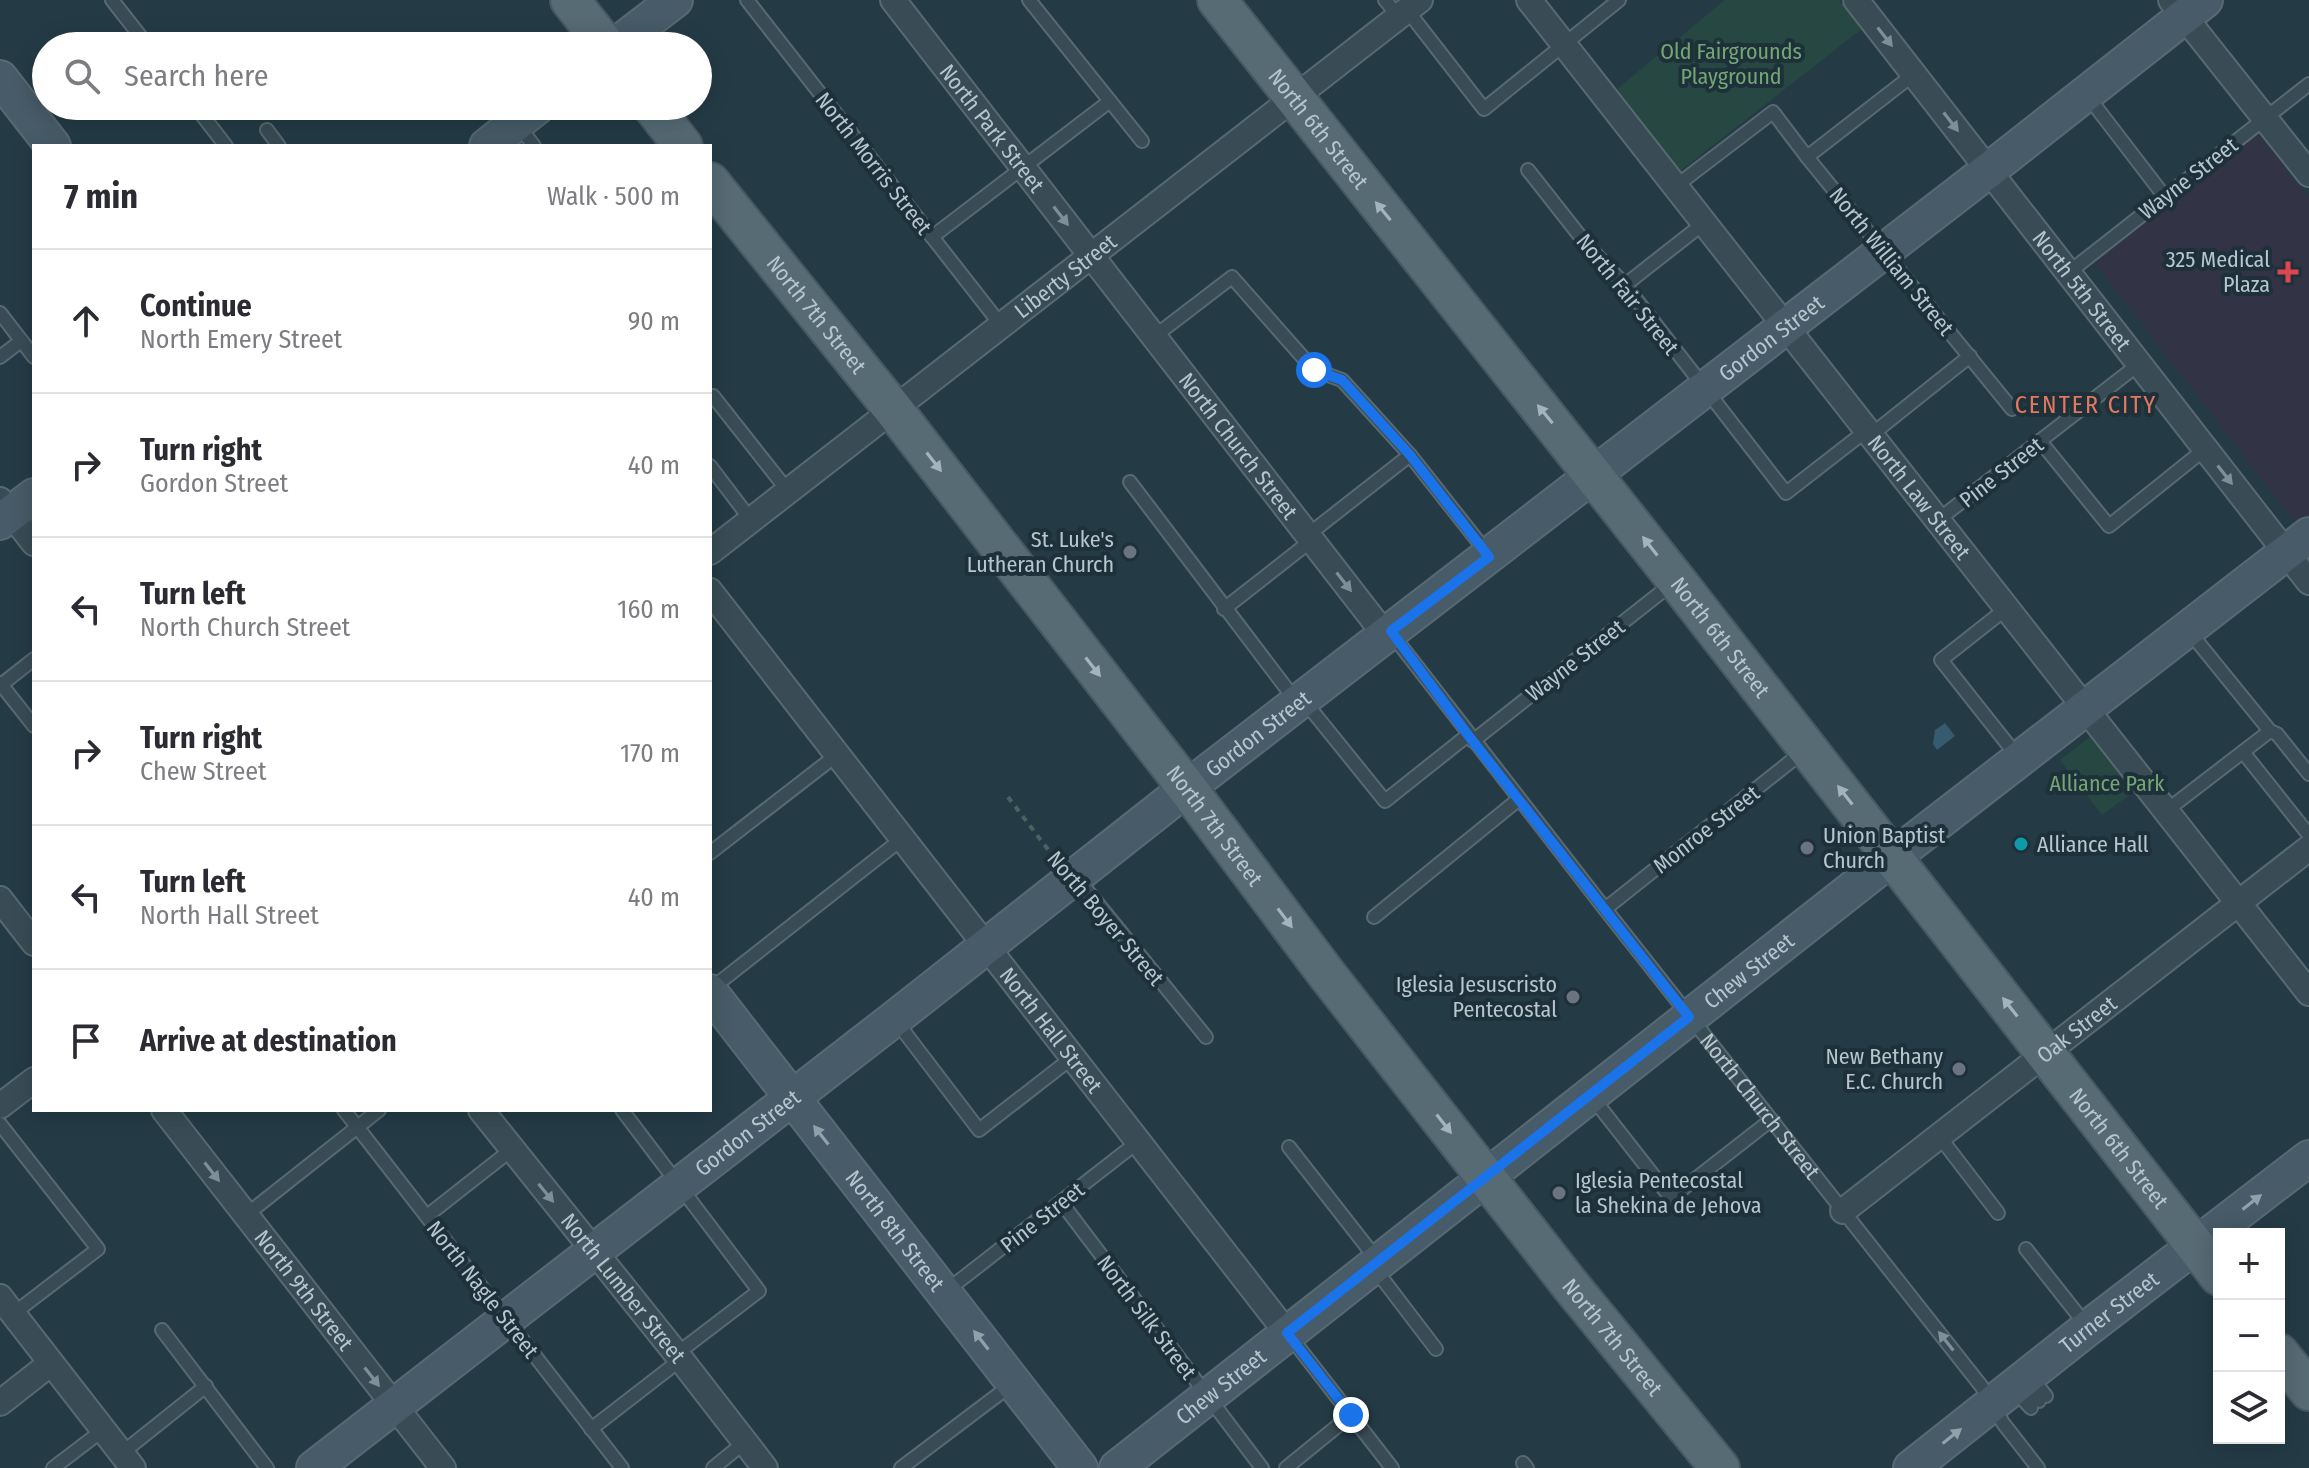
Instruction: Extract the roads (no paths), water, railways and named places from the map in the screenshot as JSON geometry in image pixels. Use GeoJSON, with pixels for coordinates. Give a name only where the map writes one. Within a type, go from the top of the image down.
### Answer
{"type":"FeatureCollection","features":[{"type":"Feature","properties":{"kind":"main road"},"geometry":{"type":"LineString","coordinates":[[570,0],[595,32]]}},
{"type":"Feature","properties":{"kind":"main road","name":"North 6th Street"},"geometry":{"type":"LineString","coordinates":[[1217,0],[1594,475],[2213,1268]]}},
{"type":"Feature","properties":{"kind":"main road"},"geometry":{"type":"LineString","coordinates":[[663,120],[681,144]]}},
{"type":"Feature","properties":{"kind":"main road","name":"North 7th Street"},"geometry":{"type":"LineString","coordinates":[[712,184],[893,409],[1187,788],[1325,972],[1571,1286],[1720,1468]]}},
{"type":"Feature","properties":{"kind":"main road"},"geometry":{"type":"LineString","coordinates":[[2285,1361],[2309,1391]]}},
{"type":"Feature","properties":{"kind":"street"},"geometry":{"type":"LineString","coordinates":[[633,32],[675,0]]}},
{"type":"Feature","properties":{"kind":"street","name":"North Park Street"},"geometry":{"type":"LineString","coordinates":[[893,0],[1091,254]]}},
{"type":"Feature","properties":{"kind":"street","name":"North Law Street"},"geometry":{"type":"LineString","coordinates":[[1529,0],[2309,993]]}},
{"type":"Feature","properties":{"kind":"street","name":"North 5th Street"},"geometry":{"type":"LineString","coordinates":[[1856,0],[2205,449],[2297,544],[2309,582]]}},
{"type":"Feature","properties":{"kind":"street"},"geometry":{"type":"LineString","coordinates":[[2186,5],[2265,118],[2309,174]]}},
{"type":"Feature","properties":{"kind":"street","name":"Gordon Street"},"geometry":{"type":"LineString","coordinates":[[314,1468],[1187,788],[1989,170],[2085,93],[2186,5]]}},
{"type":"Feature","properties":{"kind":"street","name":"Liberty Street"},"geometry":{"type":"LineString","coordinates":[[712,550],[1293,98],[1403,7]]}},
{"type":"Feature","properties":{"kind":"street"},"geometry":{"type":"LineString","coordinates":[[0,78],[32,119]]}},
{"type":"Feature","properties":{"kind":"street"},"geometry":{"type":"LineString","coordinates":[[33,120],[51,144]]}},
{"type":"Feature","properties":{"kind":"street"},"geometry":{"type":"LineString","coordinates":[[491,144],[529,125]]}},
{"type":"Feature","properties":{"kind":"street","name":"North Church Street"},"geometry":{"type":"LineString","coordinates":[[1091,254],[1309,537],[1388,634]]}},
{"type":"Feature","properties":{"kind":"street"},"geometry":{"type":"LineString","coordinates":[[11,508],[32,540]]}},
{"type":"Feature","properties":{"kind":"street","name":"Chew Street"},"geometry":{"type":"LineString","coordinates":[[1117,1468],[1590,1094],[2297,544]]}},
{"type":"Feature","properties":{"kind":"street","name":"North Hall Street"},"geometry":{"type":"LineString","coordinates":[[712,594],[1287,1333]]}},
{"type":"Feature","properties":{"kind":"street","name":"Oak Street"},"geometry":{"type":"LineString","coordinates":[[1843,1211],[2309,848]]}},
{"type":"Feature","properties":{"kind":"street"},"geometry":{"type":"LineString","coordinates":[[0,899],[32,940]]}},
{"type":"Feature","properties":{"kind":"street","name":"North 8th Street"},"geometry":{"type":"LineString","coordinates":[[712,994],[1080,1468]]}},
{"type":"Feature","properties":{"kind":"street"},"geometry":{"type":"LineString","coordinates":[[0,1106],[32,1082]]}},
{"type":"Feature","properties":{"kind":"street","name":"North 9th Street"},"geometry":{"type":"LineString","coordinates":[[166,1112],[443,1468]]}},
{"type":"Feature","properties":{"kind":"street","name":"North Lumber Street"},"geometry":{"type":"LineString","coordinates":[[482,1112],[765,1468]]}},
{"type":"Feature","properties":{"kind":"street","name":"Turner Street"},"geometry":{"type":"LineString","coordinates":[[1920,1466],[2024,1393],[2088,1328],[2309,1158]]}},
{"type":"Feature","properties":{"kind":"street"},"geometry":{"type":"LineString","coordinates":[[7,1306],[127,1461]]}},
{"type":"Feature","properties":{"kind":"street"},"geometry":{"type":"LineString","coordinates":[[0,1403],[51,1363]]}},
{"type":"Feature","properties":{"kind":"lane"},"geometry":{"type":"LineString","coordinates":[[130,0],[116,4],[137,32]]}},
{"type":"Feature","properties":{"kind":"lane","name":"North Morris Street"},"geometry":{"type":"LineString","coordinates":[[747,0],[1001,325]]}},
{"type":"Feature","properties":{"kind":"lane"},"geometry":{"type":"LineString","coordinates":[[1029,0],[1142,141]]}},
{"type":"Feature","properties":{"kind":"lane"},"geometry":{"type":"LineString","coordinates":[[1403,7],[1484,109],[1619,0]]}},
{"type":"Feature","properties":{"kind":"lane"},"geometry":{"type":"LineString","coordinates":[[1807,157],[1914,74]]}},
{"type":"Feature","properties":{"kind":"lane","name":"Wayne Street"},"geometry":{"type":"LineString","coordinates":[[2068,273],[2309,84]]}},
{"type":"Feature","properties":{"kind":"lane"},"geometry":{"type":"LineString","coordinates":[[2085,93],[2165,197]]}},
{"type":"Feature","properties":{"kind":"lane"},"geometry":{"type":"LineString","coordinates":[[932,237],[1110,101]]}},
{"type":"Feature","properties":{"kind":"lane","name":"North William Street"},"geometry":{"type":"LineString","coordinates":[[1676,186],[1773,112],[2012,409]]}},
{"type":"Feature","properties":{"kind":"lane"},"geometry":{"type":"LineString","coordinates":[[206,120],[224,144]]}},
{"type":"Feature","properties":{"kind":"lane"},"geometry":{"type":"LineString","coordinates":[[267,130],[278,144]]}},
{"type":"Feature","properties":{"kind":"lane","name":"North Fair Street"},"geometry":{"type":"LineString","coordinates":[[1528,170],[1587,245],[1625,285],[1786,493],[1869,433]]}},
{"type":"Feature","properties":{"kind":"lane"},"geometry":{"type":"LineString","coordinates":[[1625,285],[1704,223]]}},
{"type":"Feature","properties":{"kind":"lane"},"geometry":{"type":"LineString","coordinates":[[1155,336],[1232,277],[1314,370],[1342,380],[1410,455],[1489,557]]}},
{"type":"Feature","properties":{"kind":"lane"},"geometry":{"type":"LineString","coordinates":[[0,313],[32,355]]}},
{"type":"Feature","properties":{"kind":"lane"},"geometry":{"type":"LineString","coordinates":[[0,357],[21,341]]}},
{"type":"Feature","properties":{"kind":"lane"},"geometry":{"type":"LineString","coordinates":[[1869,433],[1970,356]]}},
{"type":"Feature","properties":{"kind":"lane","name":"Pine Street"},"geometry":{"type":"LineString","coordinates":[[1938,520],[2139,364]]}},
{"type":"Feature","properties":{"kind":"lane"},"geometry":{"type":"LineString","coordinates":[[712,397],[788,491]]}},
{"type":"Feature","properties":{"kind":"lane"},"geometry":{"type":"LineString","coordinates":[[2040,441],[2109,526],[2205,449]]}},
{"type":"Feature","properties":{"kind":"lane"},"geometry":{"type":"LineString","coordinates":[[1224,609],[1313,531],[1410,455]]}},
{"type":"Feature","properties":{"kind":"lane"},"geometry":{"type":"LineString","coordinates":[[712,469],[751,520]]}},
{"type":"Feature","properties":{"kind":"lane"},"geometry":{"type":"LineString","coordinates":[[1130,482],[1224,609],[1301,701]]}},
{"type":"Feature","properties":{"kind":"lane","name":"Wayne Street"},"geometry":{"type":"LineString","coordinates":[[1301,701],[1385,801],[1676,580]]}},
{"type":"Feature","properties":{"kind":"lane"},"geometry":{"type":"LineString","coordinates":[[2007,608],[1941,660],[2019,759]]}},
{"type":"Feature","properties":{"kind":"lane"},"geometry":{"type":"LineString","coordinates":[[2187,629],[2309,774]]}},
{"type":"Feature","properties":{"kind":"lane","name":"North Church Street"},"geometry":{"type":"LineString","coordinates":[[1388,634],[1982,1387],[2024,1393],[2003,1423],[2038,1468]]}},
{"type":"Feature","properties":{"kind":"lane"},"geometry":{"type":"LineString","coordinates":[[32,661],[1,684],[32,723]]}},
{"type":"Feature","properties":{"kind":"lane"},"geometry":{"type":"LineString","coordinates":[[2166,811],[2270,731]]}},
{"type":"Feature","properties":{"kind":"lane","name":"Monroe Street"},"geometry":{"type":"LineString","coordinates":[[1605,909],[1808,748]]}},
{"type":"Feature","properties":{"kind":"lane"},"geometry":{"type":"LineString","coordinates":[[2243,752],[2309,835]]}},
{"type":"Feature","properties":{"kind":"lane"},"geometry":{"type":"LineString","coordinates":[[712,851],[838,754]]}},
{"type":"Feature","properties":{"kind":"lane"},"geometry":{"type":"LineString","coordinates":[[1374,917],[1519,799]]}},
{"type":"Feature","properties":{"kind":"lane"},"geometry":{"type":"LineString","coordinates":[[712,989],[903,838]]}},
{"type":"Feature","properties":{"kind":"lane","name":"North Boyer Street"},"geometry":{"type":"LineString","coordinates":[[1076,877],[1206,1037]]}},
{"type":"Feature","properties":{"kind":"lane"},"geometry":{"type":"LineString","coordinates":[[894,1019],[979,1130],[1073,1057]]}},
{"type":"Feature","properties":{"kind":"lane"},"geometry":{"type":"LineString","coordinates":[[1590,1094],[1671,1198],[1771,1120]]}},
{"type":"Feature","properties":{"kind":"lane","name":"North Nagle Street"},"geometry":{"type":"LineString","coordinates":[[346,1112],[622,1468]]}},
{"type":"Feature","properties":{"kind":"lane"},"geometry":{"type":"LineString","coordinates":[[246,1215],[376,1112]]}},
{"type":"Feature","properties":{"kind":"lane"},"geometry":{"type":"LineString","coordinates":[[591,1429],[675,1364],[683,1349],[759,1291],[624,1112]]}},
{"type":"Feature","properties":{"kind":"lane"},"geometry":{"type":"LineString","coordinates":[[0,1124],[98,1249],[7,1306]]}},
{"type":"Feature","properties":{"kind":"lane"},"geometry":{"type":"LineString","coordinates":[[1939,1136],[1998,1213]]}},
{"type":"Feature","properties":{"kind":"lane","name":"Pine Street"},"geometry":{"type":"LineString","coordinates":[[944,1293],[1139,1141]]}},
{"type":"Feature","properties":{"kind":"lane"},"geometry":{"type":"LineString","coordinates":[[1289,1147],[1436,1349]]}},
{"type":"Feature","properties":{"kind":"lane"},"geometry":{"type":"LineString","coordinates":[[427,1216],[511,1150]]}},
{"type":"Feature","properties":{"kind":"lane","name":"North Silk Street"},"geometry":{"type":"LineString","coordinates":[[1061,1202],[1262,1468]]}},
{"type":"Feature","properties":{"kind":"lane"},"geometry":{"type":"LineString","coordinates":[[2026,1249],[2088,1328]]}},
{"type":"Feature","properties":{"kind":"lane"},"geometry":{"type":"LineString","coordinates":[[162,1330],[267,1468]]}},
{"type":"Feature","properties":{"kind":"lane","name":"North Hall Street"},"geometry":{"type":"LineString","coordinates":[[1287,1333],[1392,1468]]}},
{"type":"Feature","properties":{"kind":"lane"},"geometry":{"type":"LineString","coordinates":[[901,1468],[1014,1383]]}},
{"type":"Feature","properties":{"kind":"lane"},"geometry":{"type":"LineString","coordinates":[[127,1461],[206,1386]]}},
{"type":"Feature","properties":{"kind":"lane"},"geometry":{"type":"LineString","coordinates":[[1286,1468],[1351,1415]]}},
{"type":"Feature","properties":{"kind":"lane"},"geometry":{"type":"LineString","coordinates":[[53,1468],[103,1430]]}},
{"type":"Feature","properties":{"kind":"lane"},"geometry":{"type":"LineString","coordinates":[[713,1468],[745,1442]]}},
{"type":"Feature","properties":{"kind":"place","name":"325 Medical Plaza"},"geometry":{"type":"Point","coordinates":[2288,272]}},
{"type":"Feature","properties":{"kind":"place","name":"St. Luke's Lutheran Church"},"geometry":{"type":"Point","coordinates":[1130,552]}},
{"type":"Feature","properties":{"kind":"place","name":"Alliance Hall"},"geometry":{"type":"Point","coordinates":[2021,844]}},
{"type":"Feature","properties":{"kind":"place","name":"Union Baptist Church"},"geometry":{"type":"Point","coordinates":[1807,848]}},
{"type":"Feature","properties":{"kind":"place","name":"Iglesia Jesuscristo Pentecostal"},"geometry":{"type":"Point","coordinates":[1573,997]}},
{"type":"Feature","properties":{"kind":"place","name":"New Bethany E.C. Church"},"geometry":{"type":"Point","coordinates":[1959,1069]}},
{"type":"Feature","properties":{"kind":"place","name":"Iglesia Pentecostal la Shekina de Jehova"},"geometry":{"type":"Point","coordinates":[1559,1193]}},
{"type":"Feature","properties":{"kind":"district","name":"CENTER CITY"},"geometry":{"type":"Point","coordinates":[2086,405]}},
{"type":"Feature","properties":{"kind":"park label","name":"Old Fairgrounds Playground"},"geometry":{"type":"Point","coordinates":[1731,64]}},
{"type":"Feature","properties":{"kind":"park label","name":"Alliance Park"},"geometry":{"type":"Point","coordinates":[2107,783]}}]}
